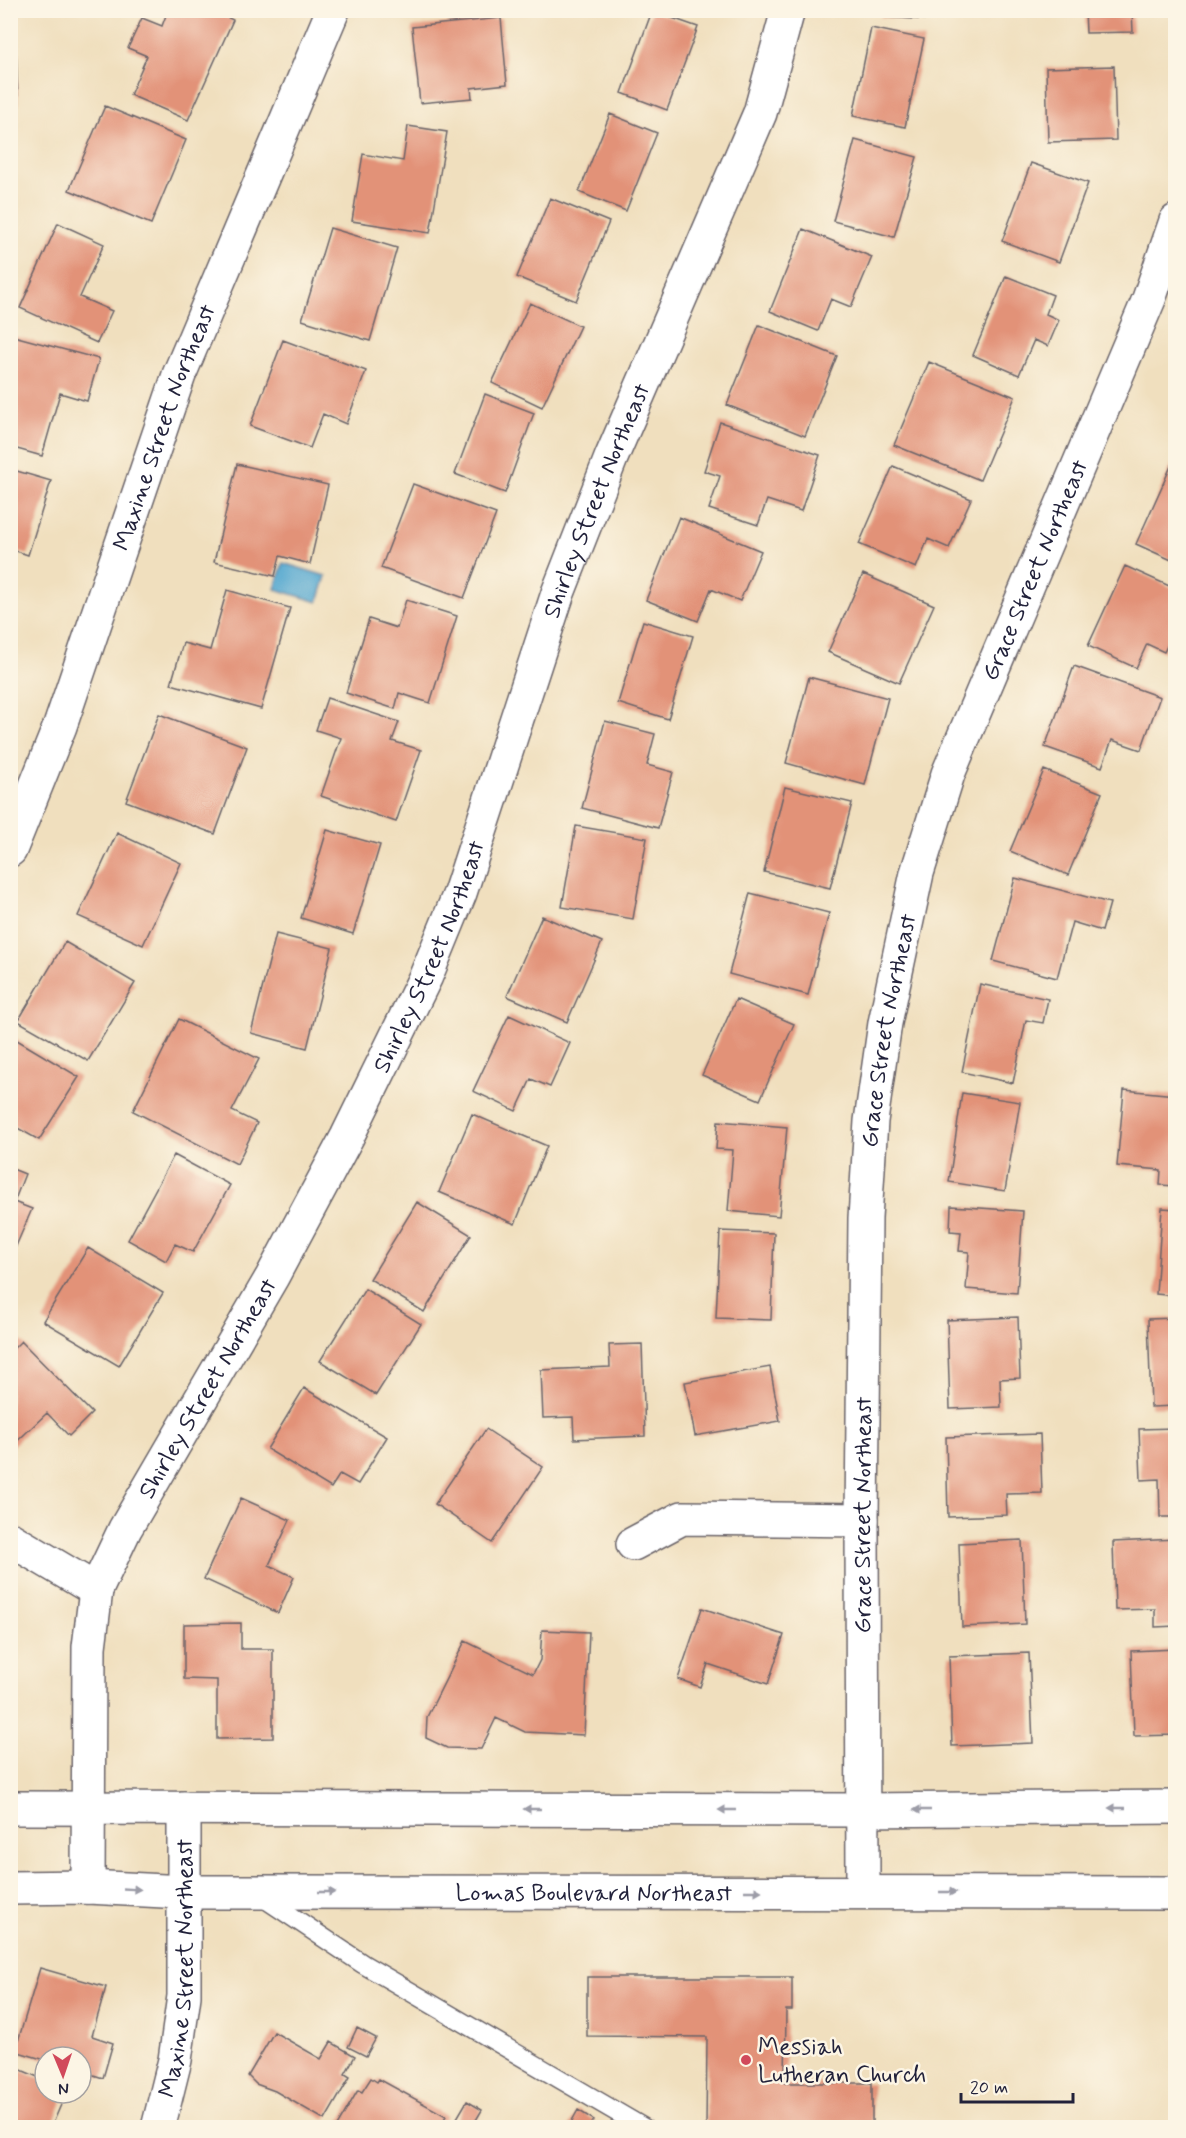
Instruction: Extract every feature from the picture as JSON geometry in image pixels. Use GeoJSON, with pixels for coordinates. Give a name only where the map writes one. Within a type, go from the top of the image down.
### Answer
{"type":"FeatureCollection","features":[{"type":"Feature","properties":{"kind":"street","name":"Maxine Street Northeast"},"geometry":{"type":"LineString","coordinates":[[10,850],[60,726],[179,375],[333,10]]}},
{"type":"Feature","properties":{"kind":"street","name":"Shirley Street Northeast"},"geometry":{"type":"LineString","coordinates":[[88,1887],[89,1647],[96,1590],[125,1529],[272,1277],[347,1137],[426,976],[463,885],[558,592],[611,458],[760,113],[788,10]]}},
{"type":"Feature","properties":{"kind":"street","name":"Grace Street Northeast"},"geometry":{"type":"LineString","coordinates":[[863,1891],[862,1520],[865,1218],[871,1121],[885,1023],[917,873],[948,774],[1149,299],[1176,222]]}},
{"type":"Feature","properties":{"kind":"street"},"geometry":{"type":"LineString","coordinates":[[633,1544],[682,1518],[862,1520]]}},
{"type":"Feature","properties":{"kind":"street"},"geometry":{"type":"LineString","coordinates":[[10,1539],[96,1590]]}},
{"type":"Feature","properties":{"kind":"street"},"geometry":{"type":"LineString","coordinates":[[10,1808],[862,1810],[1176,1808]]}},
{"type":"Feature","properties":{"kind":"street","name":"Maxine Street Northeast"},"geometry":{"type":"LineString","coordinates":[[158,2127],[175,2060],[184,1996],[184,1808]]}},
{"type":"Feature","properties":{"kind":"street","name":"Lomas Boulevard Northeast"},"geometry":{"type":"LineString","coordinates":[[10,1888],[88,1887],[183,1892],[1176,1893]]}},
{"type":"Feature","properties":{"kind":"lane"},"geometry":{"type":"LineString","coordinates":[[255,1892],[363,1964],[644,2127]]}},
{"type":"Feature","properties":{"kind":"water"},"geometry":{"type":"Polygon","coordinates":[[[283,563],[326,576],[318,602],[275,589],[283,563]]]}},
{"type":"Feature","properties":{"kind":"building"},"geometry":{"type":"Polygon","coordinates":[[[168,10],[212,10],[233,20],[188,120],[130,95],[147,56],[128,48],[142,18],[162,26],[168,10]]]}},
{"type":"Feature","properties":{"kind":"building"},"geometry":{"type":"Polygon","coordinates":[[[881,10],[934,10],[934,20],[881,17],[881,10]]]}},
{"type":"Feature","properties":{"kind":"building"},"geometry":{"type":"Polygon","coordinates":[[[1085,10],[1132,10],[1133,32],[1086,33],[1085,10]]]}},
{"type":"Feature","properties":{"kind":"building"},"geometry":{"type":"Polygon","coordinates":[[[652,11],[698,27],[667,110],[622,93],[652,11]]]}},
{"type":"Feature","properties":{"kind":"building"},"geometry":{"type":"Polygon","coordinates":[[[10,16],[15,16],[18,104],[10,105],[10,16]]]}},
{"type":"Feature","properties":{"kind":"building"},"geometry":{"type":"Polygon","coordinates":[[[501,18],[507,84],[471,88],[472,98],[420,103],[412,27],[501,18]]]}},
{"type":"Feature","properties":{"kind":"building"},"geometry":{"type":"Polygon","coordinates":[[[871,28],[924,39],[905,127],[853,116],[871,28]]]}},
{"type":"Feature","properties":{"kind":"building"},"geometry":{"type":"Polygon","coordinates":[[[1114,66],[1116,140],[1048,142],[1046,68],[1114,66]]]}},
{"type":"Feature","properties":{"kind":"building"},"geometry":{"type":"Polygon","coordinates":[[[105,106],[186,140],[151,224],[69,190],[105,106]]]}},
{"type":"Feature","properties":{"kind":"building"},"geometry":{"type":"Polygon","coordinates":[[[610,114],[657,133],[626,211],[579,192],[610,114]]]}},
{"type":"Feature","properties":{"kind":"building"},"geometry":{"type":"Polygon","coordinates":[[[408,126],[447,132],[430,233],[352,221],[363,154],[403,161],[408,126]]]}},
{"type":"Feature","properties":{"kind":"building"},"geometry":{"type":"Polygon","coordinates":[[[855,140],[917,157],[894,237],[833,221],[855,140]]]}},
{"type":"Feature","properties":{"kind":"building"},"geometry":{"type":"Polygon","coordinates":[[[1031,163],[1088,183],[1059,262],[1002,241],[1031,163]]]}},
{"type":"Feature","properties":{"kind":"building"},"geometry":{"type":"Polygon","coordinates":[[[550,198],[609,222],[576,301],[517,277],[550,198]]]}},
{"type":"Feature","properties":{"kind":"building"},"geometry":{"type":"Polygon","coordinates":[[[58,223],[104,244],[80,297],[112,311],[97,343],[20,308],[58,223]]]}},
{"type":"Feature","properties":{"kind":"building"},"geometry":{"type":"Polygon","coordinates":[[[330,228],[397,248],[370,341],[302,320],[330,228]]]}},
{"type":"Feature","properties":{"kind":"building"},"geometry":{"type":"Polygon","coordinates":[[[803,229],[872,257],[851,307],[831,299],[818,331],[770,311],[803,229]]]}},
{"type":"Feature","properties":{"kind":"building"},"geometry":{"type":"Polygon","coordinates":[[[1006,276],[1053,295],[1046,314],[1059,320],[1048,346],[1034,340],[1019,375],[973,355],[1006,276]]]}},
{"type":"Feature","properties":{"kind":"building"},"geometry":{"type":"Polygon","coordinates":[[[530,303],[580,326],[542,407],[492,383],[530,303]]]}},
{"type":"Feature","properties":{"kind":"building"},"geometry":{"type":"Polygon","coordinates":[[[759,325],[837,356],[805,436],[727,405],[759,325]]]}},
{"type":"Feature","properties":{"kind":"building"},"geometry":{"type":"Polygon","coordinates":[[[10,335],[99,359],[87,401],[60,393],[42,456],[10,447],[10,335]]]}},
{"type":"Feature","properties":{"kind":"building"},"geometry":{"type":"Polygon","coordinates":[[[283,340],[366,371],[346,424],[323,414],[310,448],[250,426],[283,340]]]}},
{"type":"Feature","properties":{"kind":"building"},"geometry":{"type":"Polygon","coordinates":[[[929,362],[1015,397],[980,480],[894,445],[929,362]]]}},
{"type":"Feature","properties":{"kind":"building"},"geometry":{"type":"Polygon","coordinates":[[[485,394],[534,413],[505,493],[455,474],[485,394]]]}},
{"type":"Feature","properties":{"kind":"building"},"geometry":{"type":"Polygon","coordinates":[[[720,422],[820,455],[801,511],[767,500],[758,525],[709,509],[720,476],[704,471],[720,422]]]}},
{"type":"Feature","properties":{"kind":"building"},"geometry":{"type":"Polygon","coordinates":[[[237,464],[328,485],[310,564],[280,556],[275,576],[214,562],[237,464]]]}},
{"type":"Feature","properties":{"kind":"building"},"geometry":{"type":"Polygon","coordinates":[[[1172,464],[1176,465],[1176,562],[1136,544],[1172,464]]]}},
{"type":"Feature","properties":{"kind":"building"},"geometry":{"type":"Polygon","coordinates":[[[893,466],[971,499],[949,548],[928,539],[916,568],[859,544],[893,466]]]}},
{"type":"Feature","properties":{"kind":"building"},"geometry":{"type":"Polygon","coordinates":[[[10,469],[51,481],[28,555],[10,549],[10,469]]]}},
{"type":"Feature","properties":{"kind":"building"},"geometry":{"type":"Polygon","coordinates":[[[413,484],[496,514],[464,598],[381,568],[413,484]]]}},
{"type":"Feature","properties":{"kind":"building"},"geometry":{"type":"Polygon","coordinates":[[[679,517],[761,551],[740,601],[711,589],[698,621],[646,600],[679,517]]]}},
{"type":"Feature","properties":{"kind":"building"},"geometry":{"type":"Polygon","coordinates":[[[1125,566],[1176,589],[1176,628],[1164,652],[1147,644],[1136,668],[1088,646],[1125,566]]]}},
{"type":"Feature","properties":{"kind":"building"},"geometry":{"type":"Polygon","coordinates":[[[863,574],[934,605],[899,683],[828,652],[863,574]]]}},
{"type":"Feature","properties":{"kind":"building"},"geometry":{"type":"Polygon","coordinates":[[[227,590],[290,608],[261,709],[171,684],[183,643],[210,650],[227,590]]]}},
{"type":"Feature","properties":{"kind":"building"},"geometry":{"type":"Polygon","coordinates":[[[406,600],[457,616],[430,703],[399,693],[395,709],[346,693],[369,619],[397,628],[406,600]]]}},
{"type":"Feature","properties":{"kind":"building"},"geometry":{"type":"Polygon","coordinates":[[[643,621],[693,636],[668,719],[618,703],[643,621]]]}},
{"type":"Feature","properties":{"kind":"building"},"geometry":{"type":"Polygon","coordinates":[[[1074,666],[1160,697],[1141,750],[1112,740],[1102,767],[1045,747],[1074,666]]]}},
{"type":"Feature","properties":{"kind":"building"},"geometry":{"type":"Polygon","coordinates":[[[809,677],[888,698],[865,785],[786,763],[809,677]]]}},
{"type":"Feature","properties":{"kind":"building"},"geometry":{"type":"Polygon","coordinates":[[[327,698],[399,722],[392,741],[421,750],[396,822],[321,796],[341,738],[316,730],[327,698]]]}},
{"type":"Feature","properties":{"kind":"building"},"geometry":{"type":"Polygon","coordinates":[[[159,714],[247,747],[215,834],[126,801],[159,714]]]}},
{"type":"Feature","properties":{"kind":"building"},"geometry":{"type":"Polygon","coordinates":[[[605,721],[655,734],[647,765],[673,772],[658,828],[582,808],[605,721]]]}},
{"type":"Feature","properties":{"kind":"building"},"geometry":{"type":"Polygon","coordinates":[[[1044,770],[1102,793],[1068,875],[1010,851],[1044,770]]]}},
{"type":"Feature","properties":{"kind":"building"},"geometry":{"type":"Polygon","coordinates":[[[785,787],[852,803],[830,888],[764,872],[785,787]]]}},
{"type":"Feature","properties":{"kind":"building"},"geometry":{"type":"Polygon","coordinates":[[[576,826],[647,838],[633,919],[562,907],[576,826]]]}},
{"type":"Feature","properties":{"kind":"building"},"geometry":{"type":"Polygon","coordinates":[[[327,830],[380,845],[353,934],[301,918],[327,830]]]}},
{"type":"Feature","properties":{"kind":"building"},"geometry":{"type":"Polygon","coordinates":[[[117,833],[181,863],[143,945],[78,916],[117,833]]]}},
{"type":"Feature","properties":{"kind":"building"},"geometry":{"type":"Polygon","coordinates":[[[1015,878],[1110,903],[1102,931],[1072,922],[1057,978],[993,961],[1015,878]]]}},
{"type":"Feature","properties":{"kind":"building"},"geometry":{"type":"Polygon","coordinates":[[[750,893],[829,913],[808,995],[729,974],[750,893]]]}},
{"type":"Feature","properties":{"kind":"building"},"geometry":{"type":"Polygon","coordinates":[[[542,916],[602,942],[567,1022],[507,996],[542,916]]]}},
{"type":"Feature","properties":{"kind":"building"},"geometry":{"type":"Polygon","coordinates":[[[276,934],[332,948],[307,1048],[251,1033],[276,934]]]}},
{"type":"Feature","properties":{"kind":"building"},"geometry":{"type":"Polygon","coordinates":[[[65,942],[135,983],[88,1061],[18,1021],[65,942]]]}},
{"type":"Feature","properties":{"kind":"building"},"geometry":{"type":"Polygon","coordinates":[[[980,984],[1048,999],[1043,1023],[1026,1020],[1013,1083],[962,1072],[980,984]]]}},
{"type":"Feature","properties":{"kind":"building"},"geometry":{"type":"Polygon","coordinates":[[[736,999],[794,1024],[760,1100],[702,1075],[736,999]]]}},
{"type":"Feature","properties":{"kind":"building"},"geometry":{"type":"Polygon","coordinates":[[[509,1015],[570,1043],[550,1087],[531,1079],[516,1111],[473,1091],[509,1015]]]}},
{"type":"Feature","properties":{"kind":"building"},"geometry":{"type":"Polygon","coordinates":[[[179,1019],[259,1059],[232,1111],[257,1123],[237,1164],[133,1111],[179,1019]]]}},
{"type":"Feature","properties":{"kind":"building"},"geometry":{"type":"Polygon","coordinates":[[[12,1037],[79,1077],[39,1140],[14,1126],[10,1132],[12,1037]]]}},
{"type":"Feature","properties":{"kind":"building"},"geometry":{"type":"Polygon","coordinates":[[[1124,1090],[1176,1095],[1176,1186],[1160,1185],[1161,1170],[1117,1166],[1124,1090]]]}},
{"type":"Feature","properties":{"kind":"building"},"geometry":{"type":"Polygon","coordinates":[[[962,1093],[1020,1102],[1005,1191],[949,1182],[962,1093]]]}},
{"type":"Feature","properties":{"kind":"building"},"geometry":{"type":"Polygon","coordinates":[[[472,1114],[547,1146],[515,1224],[439,1192],[472,1114]]]}},
{"type":"Feature","properties":{"kind":"building"},"geometry":{"type":"Polygon","coordinates":[[[718,1121],[787,1127],[779,1216],[728,1211],[733,1150],[716,1149],[718,1121]]]}},
{"type":"Feature","properties":{"kind":"building"},"geometry":{"type":"Polygon","coordinates":[[[174,1155],[230,1185],[193,1252],[175,1244],[166,1261],[128,1240],[174,1155]]]}},
{"type":"Feature","properties":{"kind":"building"},"geometry":{"type":"Polygon","coordinates":[[[10,1168],[25,1174],[14,1202],[32,1209],[10,1260],[10,1168]]]}},
{"type":"Feature","properties":{"kind":"building"},"geometry":{"type":"Polygon","coordinates":[[[417,1202],[471,1235],[424,1312],[370,1279],[417,1202]]]}},
{"type":"Feature","properties":{"kind":"building"},"geometry":{"type":"Polygon","coordinates":[[[951,1206],[1023,1211],[1017,1293],[966,1289],[969,1252],[959,1251],[961,1232],[950,1231],[951,1206]]]}},
{"type":"Feature","properties":{"kind":"building"},"geometry":{"type":"Polygon","coordinates":[[[1162,1208],[1176,1209],[1176,1296],[1156,1294],[1162,1208]]]}},
{"type":"Feature","properties":{"kind":"building"},"geometry":{"type":"Polygon","coordinates":[[[720,1231],[774,1233],[771,1320],[716,1318],[720,1231]]]}},
{"type":"Feature","properties":{"kind":"building"},"geometry":{"type":"Polygon","coordinates":[[[88,1248],[163,1293],[119,1366],[43,1321],[88,1248]]]}},
{"type":"Feature","properties":{"kind":"building"},"geometry":{"type":"Polygon","coordinates":[[[365,1289],[421,1324],[376,1395],[320,1361],[365,1289]]]}},
{"type":"Feature","properties":{"kind":"building"},"geometry":{"type":"Polygon","coordinates":[[[1018,1317],[1020,1378],[1000,1379],[1001,1407],[950,1409],[947,1320],[1018,1317]]]}},
{"type":"Feature","properties":{"kind":"building"},"geometry":{"type":"Polygon","coordinates":[[[1176,1318],[1176,1406],[1151,1407],[1148,1319],[1176,1318]]]}},
{"type":"Feature","properties":{"kind":"building"},"geometry":{"type":"Polygon","coordinates":[[[21,1341],[92,1413],[69,1436],[47,1413],[10,1448],[10,1352],[21,1341]]]}},
{"type":"Feature","properties":{"kind":"building"},"geometry":{"type":"Polygon","coordinates":[[[642,1344],[645,1436],[574,1439],[573,1417],[543,1418],[541,1370],[610,1367],[609,1345],[642,1344]]]}},
{"type":"Feature","properties":{"kind":"building"},"geometry":{"type":"Polygon","coordinates":[[[770,1367],[780,1421],[695,1436],[685,1382],[770,1367]]]}},
{"type":"Feature","properties":{"kind":"building"},"geometry":{"type":"Polygon","coordinates":[[[304,1388],[387,1437],[358,1484],[340,1474],[331,1488],[267,1449],[304,1388]]]}},
{"type":"Feature","properties":{"kind":"building"},"geometry":{"type":"Polygon","coordinates":[[[1176,1428],[1176,1517],[1160,1517],[1159,1479],[1141,1480],[1139,1429],[1176,1428]]]}},
{"type":"Feature","properties":{"kind":"building"},"geometry":{"type":"Polygon","coordinates":[[[486,1429],[543,1467],[492,1543],[435,1504],[486,1429]]]}},
{"type":"Feature","properties":{"kind":"building"},"geometry":{"type":"Polygon","coordinates":[[[1040,1434],[1042,1493],[1006,1494],[1007,1515],[948,1517],[946,1437],[1040,1434]]]}},
{"type":"Feature","properties":{"kind":"building"},"geometry":{"type":"Polygon","coordinates":[[[241,1498],[290,1520],[269,1565],[294,1577],[278,1613],[204,1579],[241,1498]]]}},
{"type":"Feature","properties":{"kind":"building"},"geometry":{"type":"Polygon","coordinates":[[[1176,1539],[1176,1626],[1155,1627],[1155,1609],[1115,1610],[1113,1542],[1176,1539]]]}},
{"type":"Feature","properties":{"kind":"building"},"geometry":{"type":"Polygon","coordinates":[[[1022,1540],[1025,1624],[962,1627],[959,1543],[1022,1540]]]}},
{"type":"Feature","properties":{"kind":"building"},"geometry":{"type":"Polygon","coordinates":[[[702,1608],[784,1635],[768,1684],[708,1664],[700,1687],[678,1679],[702,1608]]]}},
{"type":"Feature","properties":{"kind":"building"},"geometry":{"type":"Polygon","coordinates":[[[241,1623],[241,1649],[273,1649],[273,1738],[217,1739],[217,1680],[184,1679],[184,1624],[241,1623]]]}},
{"type":"Feature","properties":{"kind":"building"},"geometry":{"type":"Polygon","coordinates":[[[542,1630],[589,1632],[584,1735],[525,1732],[496,1718],[481,1749],[447,1748],[426,1738],[427,1717],[465,1641],[533,1674],[540,1660],[542,1630]]]}},
{"type":"Feature","properties":{"kind":"building"},"geometry":{"type":"Polygon","coordinates":[[[1176,1649],[1176,1735],[1134,1736],[1131,1651],[1176,1649]]]}},
{"type":"Feature","properties":{"kind":"building"},"geometry":{"type":"Polygon","coordinates":[[[1029,1653],[1033,1743],[952,1746],[949,1656],[1029,1653]]]}},
{"type":"Feature","properties":{"kind":"building"},"geometry":{"type":"Polygon","coordinates":[[[40,1968],[106,1987],[92,2036],[113,2043],[103,2078],[93,2075],[93,2045],[33,2045],[33,2056],[15,2051],[40,1968]]]}},
{"type":"Feature","properties":{"kind":"building","name":"Messiah Lutheran Church"},"geometry":{"type":"Polygon","coordinates":[[[587,1977],[792,1977],[792,2010],[786,2010],[785,2083],[872,2083],[872,2128],[706,2128],[707,2037],[587,2036],[587,1977]]]}},
{"type":"Feature","properties":{"kind":"building"},"geometry":{"type":"Polygon","coordinates":[[[357,2028],[376,2038],[366,2056],[348,2047],[357,2028]]]}},
{"type":"Feature","properties":{"kind":"building"},"geometry":{"type":"Polygon","coordinates":[[[274,2032],[321,2059],[331,2042],[355,2056],[345,2074],[350,2077],[325,2120],[275,2091],[256,2084],[248,2076],[274,2032]]]}},
{"type":"Feature","properties":{"kind":"building"},"geometry":{"type":"Polygon","coordinates":[[[14,2067],[33,2075],[33,2105],[61,2105],[51,2128],[10,2128],[10,2074],[14,2067]]]}},
{"type":"Feature","properties":{"kind":"building"},"geometry":{"type":"Polygon","coordinates":[[[371,2078],[377,2082],[379,2079],[446,2116],[439,2128],[336,2128],[358,2090],[362,2092],[371,2078]]]}},
{"type":"Feature","properties":{"kind":"building"},"geometry":{"type":"Polygon","coordinates":[[[467,2101],[482,2110],[472,2127],[457,2118],[467,2101]]]}},
{"type":"Feature","properties":{"kind":"building"},"geometry":{"type":"Polygon","coordinates":[[[578,2110],[594,2120],[589,2128],[568,2128],[578,2110]]]}},
{"type":"Feature","properties":{"kind":"place","name":"Messiah Lutheran Church"},"geometry":{"type":"Point","coordinates":[746,2060]}}]}
